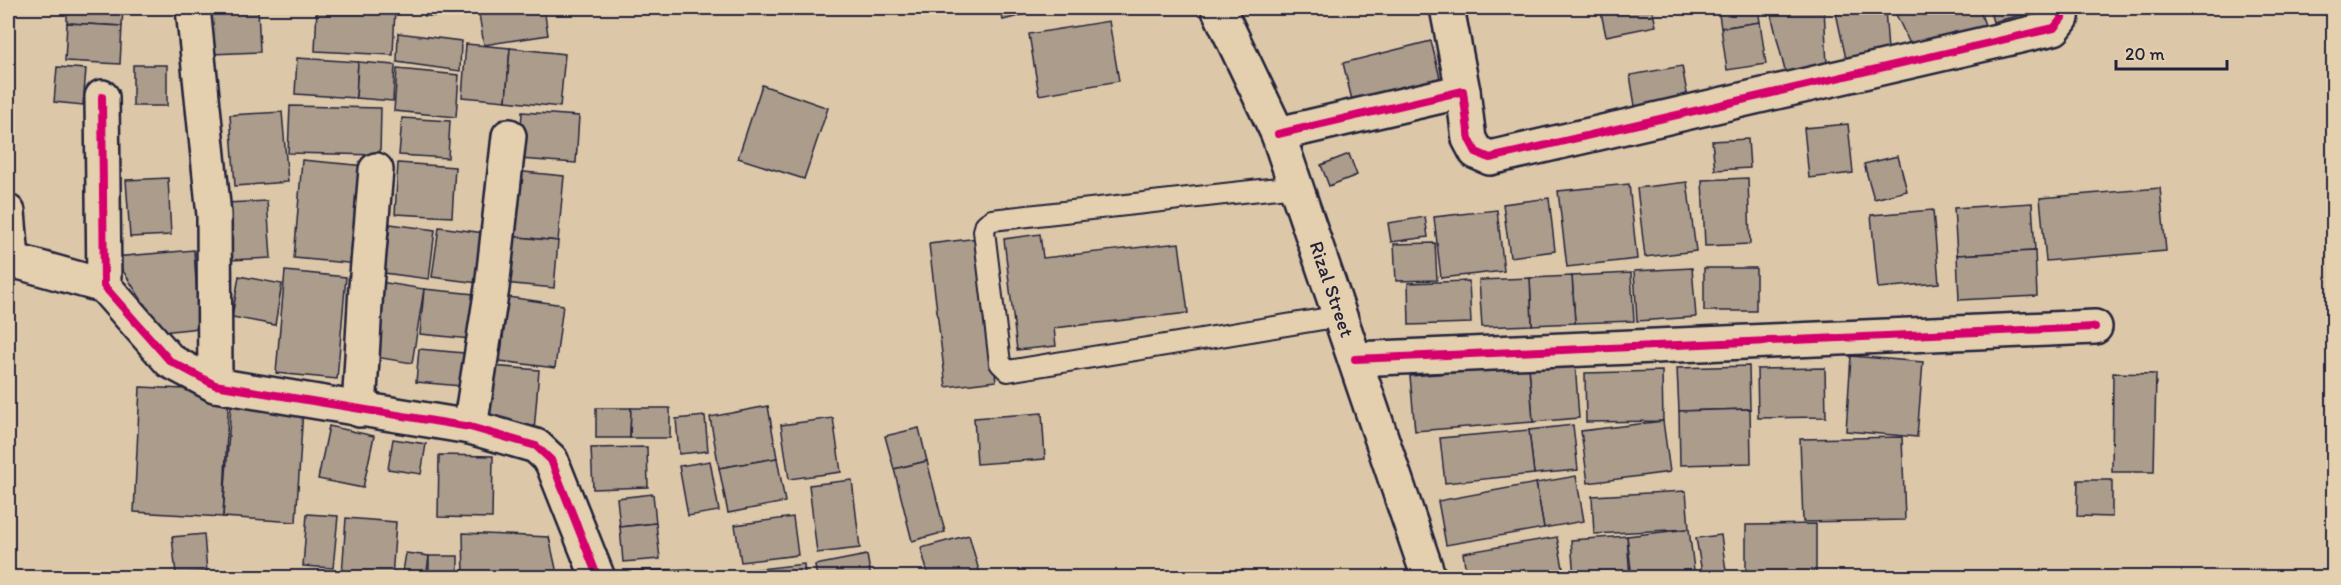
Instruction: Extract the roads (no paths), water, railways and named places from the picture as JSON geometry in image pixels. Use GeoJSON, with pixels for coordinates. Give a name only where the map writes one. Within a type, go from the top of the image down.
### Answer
{"type":"FeatureCollection","features":[{"type":"Feature","properties":{"kind":"street"},"geometry":{"type":"LineString","coordinates":[[194,8],[214,215],[215,385]]}},
{"type":"Feature","properties":{"kind":"street","name":"Rizal Street"},"geometry":{"type":"LineString","coordinates":[[1218,8],[1278,134],[1429,578]]}},
{"type":"Feature","properties":{"kind":"street"},"geometry":{"type":"LineString","coordinates":[[1447,8],[1463,91],[1469,139],[1476,152],[1490,158],[2054,28],[2062,18],[2063,8]]}},
{"type":"Feature","properties":{"kind":"street"},"geometry":{"type":"LineString","coordinates":[[1278,134],[1463,91]]}},
{"type":"Feature","properties":{"kind":"street"},"geometry":{"type":"LineString","coordinates":[[102,97],[104,286]]}},
{"type":"Feature","properties":{"kind":"street"},"geometry":{"type":"LineString","coordinates":[[470,427],[492,288],[509,136]]}},
{"type":"Feature","properties":{"kind":"street"},"geometry":{"type":"LineString","coordinates":[[359,410],[376,170]]}},
{"type":"Feature","properties":{"kind":"street"},"geometry":{"type":"LineString","coordinates":[[8,212],[10,259],[104,286],[170,361],[215,385],[470,427],[536,446],[551,460],[598,578]]}},
{"type":"Feature","properties":{"kind":"street"},"geometry":{"type":"LineString","coordinates":[[1355,359],[2095,327]]}},
{"type":"Feature","properties":{"kind":"lane"},"geometry":{"type":"LineString","coordinates":[[1296,186],[992,220],[986,224],[984,231],[1000,363],[1008,371],[1341,316]]}}]}
